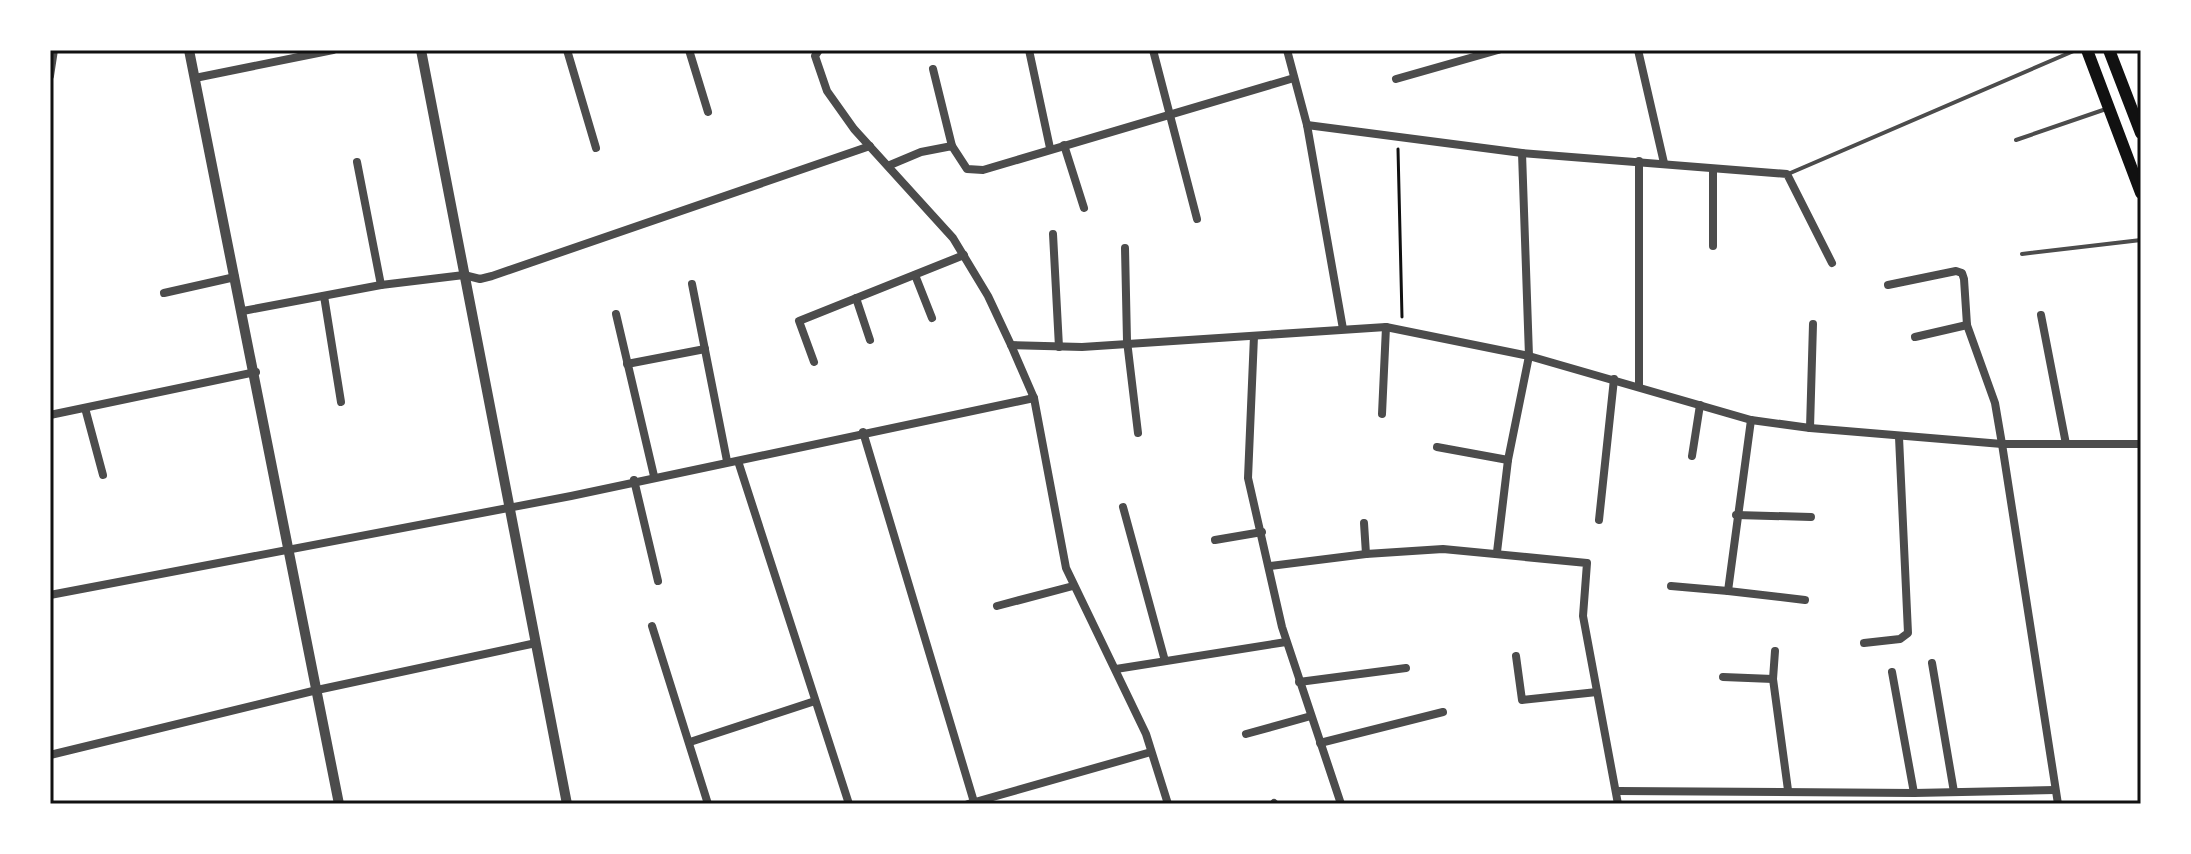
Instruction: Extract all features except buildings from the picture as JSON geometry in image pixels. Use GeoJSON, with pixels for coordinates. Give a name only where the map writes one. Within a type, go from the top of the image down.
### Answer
{"type":"FeatureCollection","features":[{"type":"Feature","properties":{"kind":"main road"},"geometry":{"type":"LineString","coordinates":[[2087,50],[2141,193]]}},
{"type":"Feature","properties":{"kind":"main road"},"geometry":{"type":"LineString","coordinates":[[2109,50],[2141,133]]}},
{"type":"Feature","properties":{"kind":"street"},"geometry":{"type":"LineString","coordinates":[[50,76],[54,50]]}},
{"type":"Feature","properties":{"kind":"street"},"geometry":{"type":"LineString","coordinates":[[189,50],[256,372],[339,804]]}},
{"type":"Feature","properties":{"kind":"street"},"geometry":{"type":"LineString","coordinates":[[195,78],[333,50]]}},
{"type":"Feature","properties":{"kind":"street"},"geometry":{"type":"LineString","coordinates":[[421,50],[511,508],[563,803]]}},
{"type":"Feature","properties":{"kind":"street"},"geometry":{"type":"LineString","coordinates":[[567,50],[596,148]]}},
{"type":"Feature","properties":{"kind":"street"},"geometry":{"type":"LineString","coordinates":[[689,50],[708,112]]}},
{"type":"Feature","properties":{"kind":"street"},"geometry":{"type":"LineString","coordinates":[[819,50],[815,56],[827,91],[870,146],[953,238],[1011,345],[1034,398],[1073,586],[1116,669],[1151,752],[1168,804]]}},
{"type":"Feature","properties":{"kind":"street"},"geometry":{"type":"LineString","coordinates":[[1029,50],[1050,148]]}},
{"type":"Feature","properties":{"kind":"street"},"geometry":{"type":"LineString","coordinates":[[1153,50],[1197,219]]}},
{"type":"Feature","properties":{"kind":"street"},"geometry":{"type":"LineString","coordinates":[[1287,50],[1307,125],[1343,329]]}},
{"type":"Feature","properties":{"kind":"street"},"geometry":{"type":"LineString","coordinates":[[1396,79],[1498,50]]}},
{"type":"Feature","properties":{"kind":"street"},"geometry":{"type":"LineString","coordinates":[[1638,50],[1664,163]]}},
{"type":"Feature","properties":{"kind":"street"},"geometry":{"type":"LineString","coordinates":[[933,69],[952,146],[967,169],[974,172],[1294,78]]}},
{"type":"Feature","properties":{"kind":"street"},"geometry":{"type":"LineString","coordinates":[[1307,125],[1522,153],[1787,174],[1832,263]]}},
{"type":"Feature","properties":{"kind":"street"},"geometry":{"type":"LineString","coordinates":[[1064,145],[1084,208]]}},
{"type":"Feature","properties":{"kind":"street"},"geometry":{"type":"LineString","coordinates":[[243,311],[381,285],[464,275],[480,279],[560,255],[870,146]]}},
{"type":"Feature","properties":{"kind":"street"},"geometry":{"type":"LineString","coordinates":[[890,165],[921,152],[952,146]]}},
{"type":"Feature","properties":{"kind":"street"},"geometry":{"type":"LineString","coordinates":[[1497,552],[1508,460],[1529,356],[1522,153]]}},
{"type":"Feature","properties":{"kind":"street"},"geometry":{"type":"LineString","coordinates":[[1639,161],[1639,387]]}},
{"type":"Feature","properties":{"kind":"street"},"geometry":{"type":"LineString","coordinates":[[357,162],[381,285]]}},
{"type":"Feature","properties":{"kind":"street"},"geometry":{"type":"LineString","coordinates":[[1713,169],[1713,246]]}},
{"type":"Feature","properties":{"kind":"street"},"geometry":{"type":"LineString","coordinates":[[1053,234],[1059,347]]}},
{"type":"Feature","properties":{"kind":"street"},"geometry":{"type":"LineString","coordinates":[[1125,248],[1127,341],[1138,433]]}},
{"type":"Feature","properties":{"kind":"street"},"geometry":{"type":"LineString","coordinates":[[814,362],[799,321],[964,255]]}},
{"type":"Feature","properties":{"kind":"street"},"geometry":{"type":"LineString","coordinates":[[1888,285],[1962,273],[1967,325],[1995,403],[2058,804]]}},
{"type":"Feature","properties":{"kind":"street"},"geometry":{"type":"LineString","coordinates":[[915,275],[932,318]]}},
{"type":"Feature","properties":{"kind":"street"},"geometry":{"type":"LineString","coordinates":[[164,293],[235,277]]}},
{"type":"Feature","properties":{"kind":"street"},"geometry":{"type":"LineString","coordinates":[[692,284],[727,461]]}},
{"type":"Feature","properties":{"kind":"street"},"geometry":{"type":"LineString","coordinates":[[324,296],[341,402]]}},
{"type":"Feature","properties":{"kind":"street"},"geometry":{"type":"LineString","coordinates":[[856,298],[870,340]]}},
{"type":"Feature","properties":{"kind":"street"},"geometry":{"type":"LineString","coordinates":[[616,314],[654,476]]}},
{"type":"Feature","properties":{"kind":"street"},"geometry":{"type":"LineString","coordinates":[[2041,315],[2066,444]]}},
{"type":"Feature","properties":{"kind":"street"},"geometry":{"type":"LineString","coordinates":[[1810,428],[1813,324]]}},
{"type":"Feature","properties":{"kind":"street"},"geometry":{"type":"LineString","coordinates":[[1915,337],[1967,325]]}},
{"type":"Feature","properties":{"kind":"street"},"geometry":{"type":"LineString","coordinates":[[1382,414],[1386,327]]}},
{"type":"Feature","properties":{"kind":"street"},"geometry":{"type":"LineString","coordinates":[[1011,345],[1059,347],[1386,327],[1529,356],[1751,420],[1899,437],[2002,444],[2141,444]]}},
{"type":"Feature","properties":{"kind":"street"},"geometry":{"type":"LineString","coordinates":[[1254,336],[1248,478],[1286,642],[1341,804]]}},
{"type":"Feature","properties":{"kind":"street"},"geometry":{"type":"LineString","coordinates":[[627,364],[705,349]]}},
{"type":"Feature","properties":{"kind":"street"},"geometry":{"type":"LineString","coordinates":[[50,415],[256,372]]}},
{"type":"Feature","properties":{"kind":"street"},"geometry":{"type":"LineString","coordinates":[[1599,520],[1614,379]]}},
{"type":"Feature","properties":{"kind":"street"},"geometry":{"type":"LineString","coordinates":[[50,595],[511,508],[1034,398]]}},
{"type":"Feature","properties":{"kind":"street"},"geometry":{"type":"LineString","coordinates":[[1692,456],[1700,405]]}},
{"type":"Feature","properties":{"kind":"street"},"geometry":{"type":"LineString","coordinates":[[85,408],[103,475]]}},
{"type":"Feature","properties":{"kind":"street"},"geometry":{"type":"LineString","coordinates":[[1728,591],[1751,420]]}},
{"type":"Feature","properties":{"kind":"street"},"geometry":{"type":"LineString","coordinates":[[863,432],[971,803],[1151,752]]}},
{"type":"Feature","properties":{"kind":"street"},"geometry":{"type":"LineString","coordinates":[[1864,643],[1900,639],[1908,633],[1899,437]]}},
{"type":"Feature","properties":{"kind":"street"},"geometry":{"type":"LineString","coordinates":[[1437,447],[1508,460]]}},
{"type":"Feature","properties":{"kind":"street"},"geometry":{"type":"LineString","coordinates":[[738,461],[849,804]]}},
{"type":"Feature","properties":{"kind":"street"},"geometry":{"type":"LineString","coordinates":[[634,480],[658,581]]}},
{"type":"Feature","properties":{"kind":"street"},"geometry":{"type":"LineString","coordinates":[[1123,507],[1165,661]]}},
{"type":"Feature","properties":{"kind":"street"},"geometry":{"type":"LineString","coordinates":[[1736,515],[1811,517]]}},
{"type":"Feature","properties":{"kind":"street"},"geometry":{"type":"LineString","coordinates":[[1364,523],[1366,554]]}},
{"type":"Feature","properties":{"kind":"street"},"geometry":{"type":"LineString","coordinates":[[1215,540],[1262,532]]}},
{"type":"Feature","properties":{"kind":"street"},"geometry":{"type":"LineString","coordinates":[[1270,566],[1366,554],[1443,549],[1587,563],[1583,616],[1618,804]]}},
{"type":"Feature","properties":{"kind":"street"},"geometry":{"type":"LineString","coordinates":[[997,606],[1073,586]]}},
{"type":"Feature","properties":{"kind":"street"},"geometry":{"type":"LineString","coordinates":[[1671,586],[1805,600]]}},
{"type":"Feature","properties":{"kind":"street"},"geometry":{"type":"LineString","coordinates":[[652,626],[708,804]]}},
{"type":"Feature","properties":{"kind":"street"},"geometry":{"type":"LineString","coordinates":[[1116,669],[1286,642]]}},
{"type":"Feature","properties":{"kind":"street"},"geometry":{"type":"LineString","coordinates":[[50,755],[317,690],[536,643]]}},
{"type":"Feature","properties":{"kind":"street"},"geometry":{"type":"LineString","coordinates":[[1775,651],[1773,679],[1788,790]]}},
{"type":"Feature","properties":{"kind":"street"},"geometry":{"type":"LineString","coordinates":[[1516,656],[1522,700],[1597,692]]}},
{"type":"Feature","properties":{"kind":"street"},"geometry":{"type":"LineString","coordinates":[[1932,663],[1954,792]]}},
{"type":"Feature","properties":{"kind":"street"},"geometry":{"type":"LineString","coordinates":[[1299,682],[1406,668]]}},
{"type":"Feature","properties":{"kind":"street"},"geometry":{"type":"LineString","coordinates":[[1892,672],[1914,793]]}},
{"type":"Feature","properties":{"kind":"street"},"geometry":{"type":"LineString","coordinates":[[1723,677],[1773,679]]}},
{"type":"Feature","properties":{"kind":"street"},"geometry":{"type":"LineString","coordinates":[[690,742],[815,701]]}},
{"type":"Feature","properties":{"kind":"street"},"geometry":{"type":"LineString","coordinates":[[1320,743],[1443,712]]}},
{"type":"Feature","properties":{"kind":"street"},"geometry":{"type":"LineString","coordinates":[[1246,734],[1311,716]]}},
{"type":"Feature","properties":{"kind":"street"},"geometry":{"type":"LineString","coordinates":[[1618,791],[1914,793],[2054,790]]}},
{"type":"Feature","properties":{"kind":"lane"},"geometry":{"type":"LineString","coordinates":[[1787,174],[2076,50]]}},
{"type":"Feature","properties":{"kind":"lane"},"geometry":{"type":"LineString","coordinates":[[2016,140],[2109,108]]}},
{"type":"Feature","properties":{"kind":"lane"},"geometry":{"type":"LineString","coordinates":[[2022,254],[2141,240]]}},
{"type":"Feature","properties":{"kind":"path"},"geometry":{"type":"LineString","coordinates":[[1397,137],[1402,331]]}}]}
